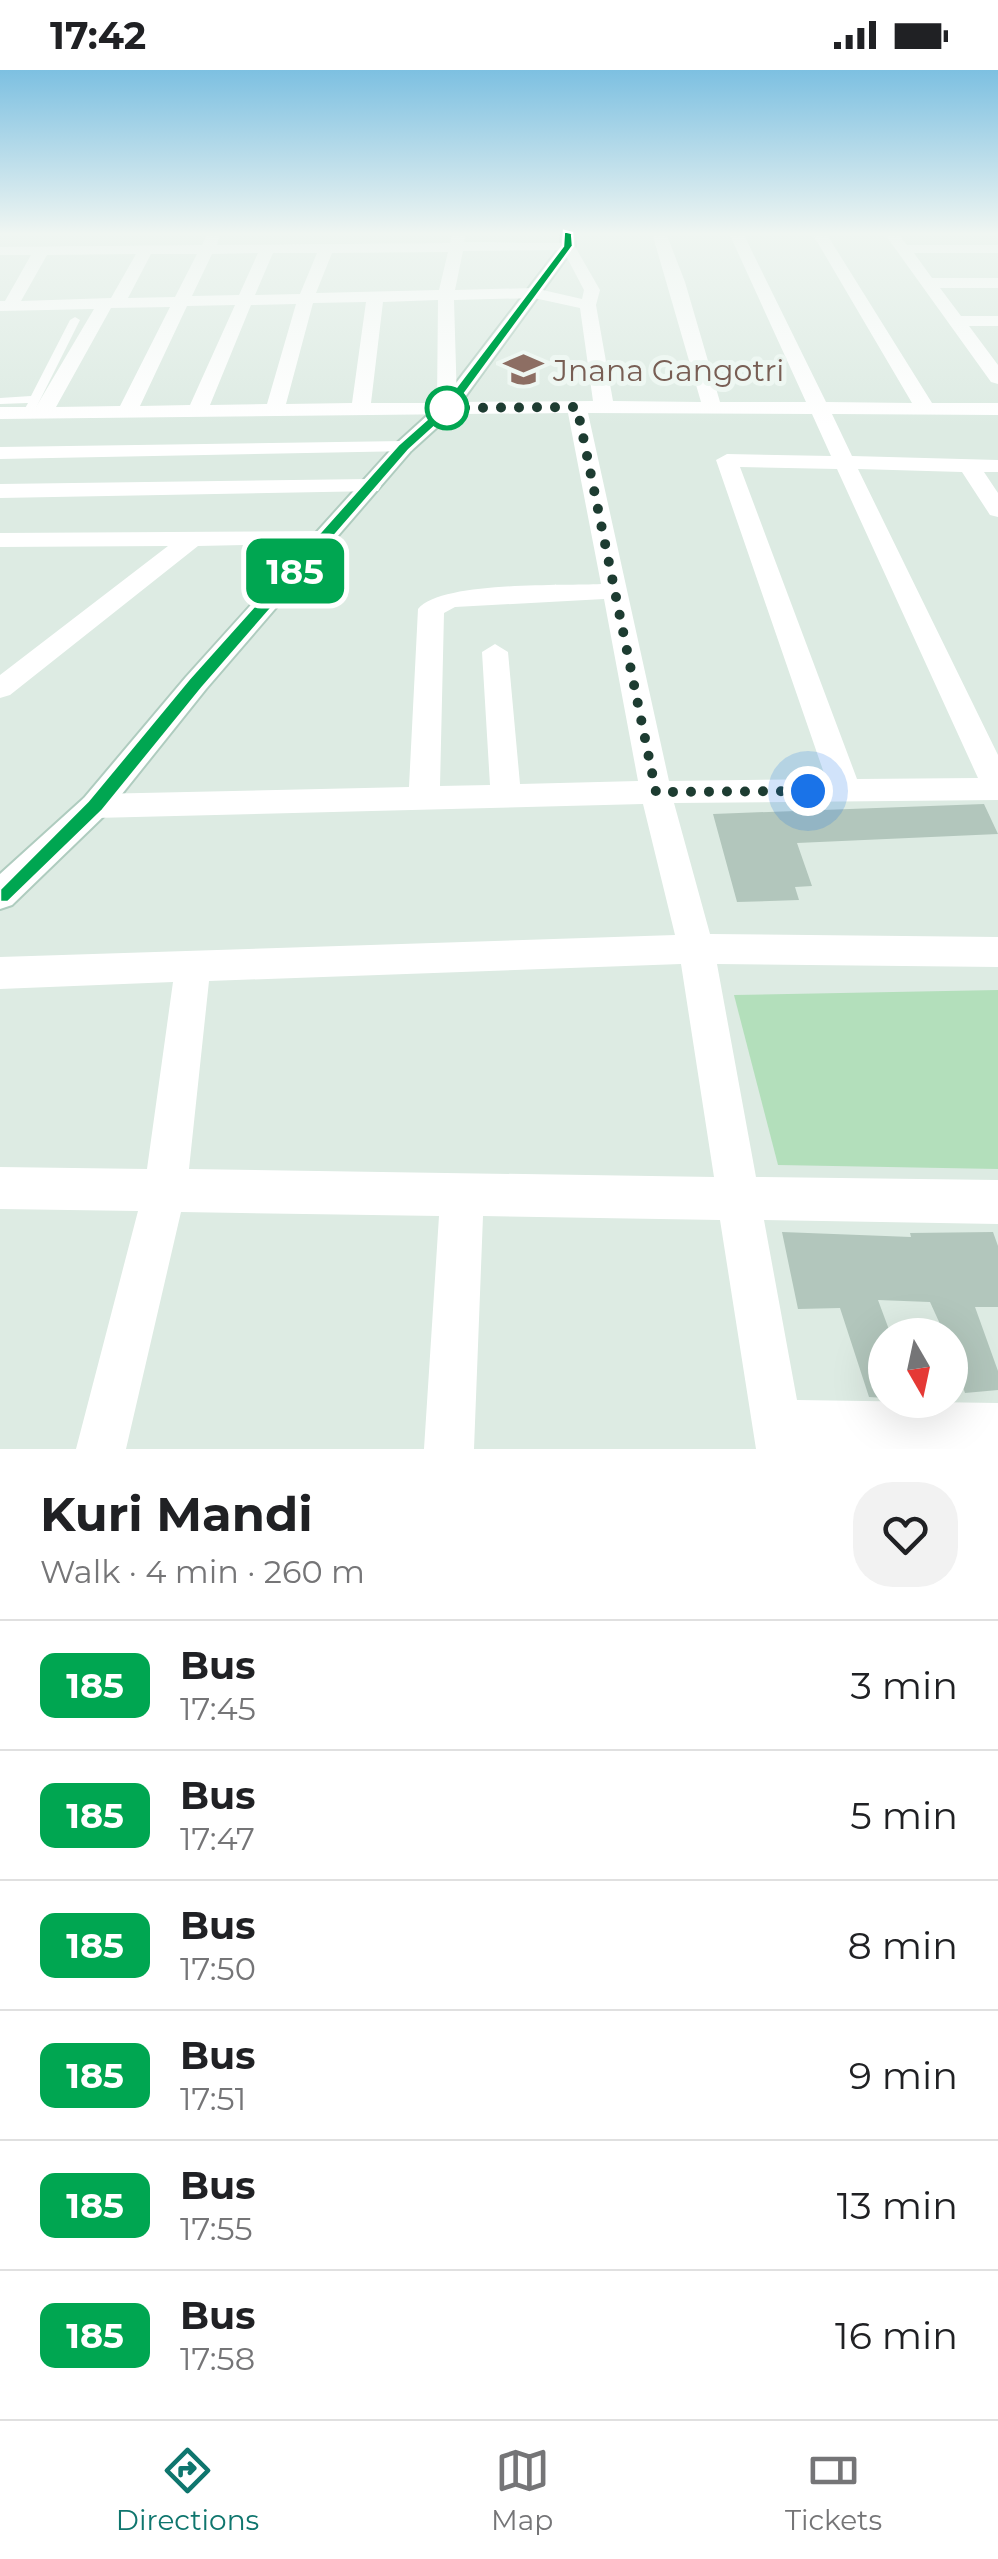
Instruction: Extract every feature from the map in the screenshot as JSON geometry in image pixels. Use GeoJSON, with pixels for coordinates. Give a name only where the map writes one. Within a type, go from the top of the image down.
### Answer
{"type":"FeatureCollection","features":[{"type":"Feature","properties":{"kind":"street"},"geometry":{"type":"LineString","coordinates":[[36,408],[115,297]]}},
{"type":"Feature","properties":{"kind":"street"},"geometry":{"type":"LineString","coordinates":[[128,410],[182,297]]}},
{"type":"Feature","properties":{"kind":"street"},"geometry":{"type":"LineString","coordinates":[[198,410],[248,297]]}},
{"type":"Feature","properties":{"kind":"street"},"geometry":{"type":"LineString","coordinates":[[5,306],[312,297]]}},
{"type":"Feature","properties":{"kind":"street"},"geometry":{"type":"LineString","coordinates":[[361,408],[388,297]]}},
{"type":"Feature","properties":{"kind":"street"},"geometry":{"type":"LineString","coordinates":[[446,297],[447,408]]}},
{"type":"Feature","properties":{"kind":"street"},"geometry":{"type":"LineString","coordinates":[[0,895],[95,806],[404,447],[447,408],[531,297]]}},
{"type":"Feature","properties":{"kind":"street"},"geometry":{"type":"LineString","coordinates":[[555,297],[588,304]]}},
{"type":"Feature","properties":{"kind":"street"},"geometry":{"type":"LineString","coordinates":[[590,297],[590,408],[612,591],[656,792],[696,949],[780,1437],[998,1428]]}},
{"type":"Feature","properties":{"kind":"street"},"geometry":{"type":"LineString","coordinates":[[681,297],[712,408]]}},
{"type":"Feature","properties":{"kind":"street"},"geometry":{"type":"LineString","coordinates":[[95,806],[998,788],[767,297]]}},
{"type":"Feature","properties":{"kind":"street"},"geometry":{"type":"LineString","coordinates":[[858,297],[926,408]]}},
{"type":"Feature","properties":{"kind":"street"},"geometry":{"type":"LineString","coordinates":[[939,297],[991,360],[998,378]]}},
{"type":"Feature","properties":{"kind":"street"},"geometry":{"type":"LineString","coordinates":[[275,409],[306,299]]}},
{"type":"Feature","properties":{"kind":"street"},"geometry":{"type":"LineString","coordinates":[[956,321],[998,321]]}},
{"type":"Feature","properties":{"kind":"street"},"geometry":{"type":"LineString","coordinates":[[0,413],[36,408],[998,408]]}},
{"type":"Feature","properties":{"kind":"street"},"geometry":{"type":"LineString","coordinates":[[0,453],[404,447]]}},
{"type":"Feature","properties":{"kind":"street"},"geometry":{"type":"LineString","coordinates":[[846,791],[727,460],[998,466]]}},
{"type":"Feature","properties":{"kind":"street"},"geometry":{"type":"LineString","coordinates":[[969,466],[998,510]]}},
{"type":"Feature","properties":{"kind":"street"},"geometry":{"type":"LineString","coordinates":[[0,491],[370,486]]}},
{"type":"Feature","properties":{"kind":"street"},"geometry":{"type":"LineString","coordinates":[[0,540],[324,538]]}},
{"type":"Feature","properties":{"kind":"street"},"geometry":{"type":"LineString","coordinates":[[0,688],[192,539]]}},
{"type":"Feature","properties":{"kind":"street"},"geometry":{"type":"LineString","coordinates":[[424,798],[431,610],[450,600],[612,591]]}},
{"type":"Feature","properties":{"kind":"street"},"geometry":{"type":"LineString","coordinates":[[495,652],[506,796]]}},
{"type":"Feature","properties":{"kind":"street"},"geometry":{"type":"LineString","coordinates":[[0,973],[696,949],[998,952]]}},
{"type":"Feature","properties":{"kind":"street"},"geometry":{"type":"LineString","coordinates":[[101,1449],[165,1190],[193,967]]}},
{"type":"Feature","properties":{"kind":"street"},"geometry":{"type":"LineString","coordinates":[[0,1188],[740,1195],[998,1202]]}},
{"type":"Feature","properties":{"kind":"street"},"geometry":{"type":"LineString","coordinates":[[448,1449],[462,1192]]}},
{"type":"Feature","properties":{"kind":"lane"},"geometry":{"type":"LineString","coordinates":[[0,401],[36,408],[75,320]]}},
{"type":"Feature","properties":{"kind":"green space"},"geometry":{"type":"Polygon","coordinates":[[[998,990],[998,1169],[778,1165],[734,995],[998,990]]]}},
{"type":"Feature","properties":{"kind":"building"},"geometry":{"type":"Polygon","coordinates":[[[984,804],[998,834],[797,843],[812,886],[795,887],[799,900],[737,902],[713,814],[984,804]]]}},
{"type":"Feature","properties":{"kind":"building"},"geometry":{"type":"Polygon","coordinates":[[[782,1232],[911,1237],[910,1233],[993,1232],[998,1246],[998,1307],[975,1307],[998,1371],[998,1390],[968,1393],[968,1318],[937,1318],[930,1302],[878,1300],[885,1318],[868,1318],[868,1394],[840,1308],[798,1309],[782,1232]]]}},
{"type":"Feature","properties":{"kind":"bus line","name":"185"},"geometry":{"type":"LineString","coordinates":[[0,895],[95,806],[196,684],[404,447],[447,408],[531,297]]}},
{"type":"Feature","properties":{"kind":"place","name":"Jnana Gangotri"},"geometry":{"type":"Point","coordinates":[523,370]}},
{"type":"Feature","properties":{"kind":"route"},"geometry":{"type":"LineString","coordinates":[[447,408],[577,407],[656,792],[808,791]]}}]}
